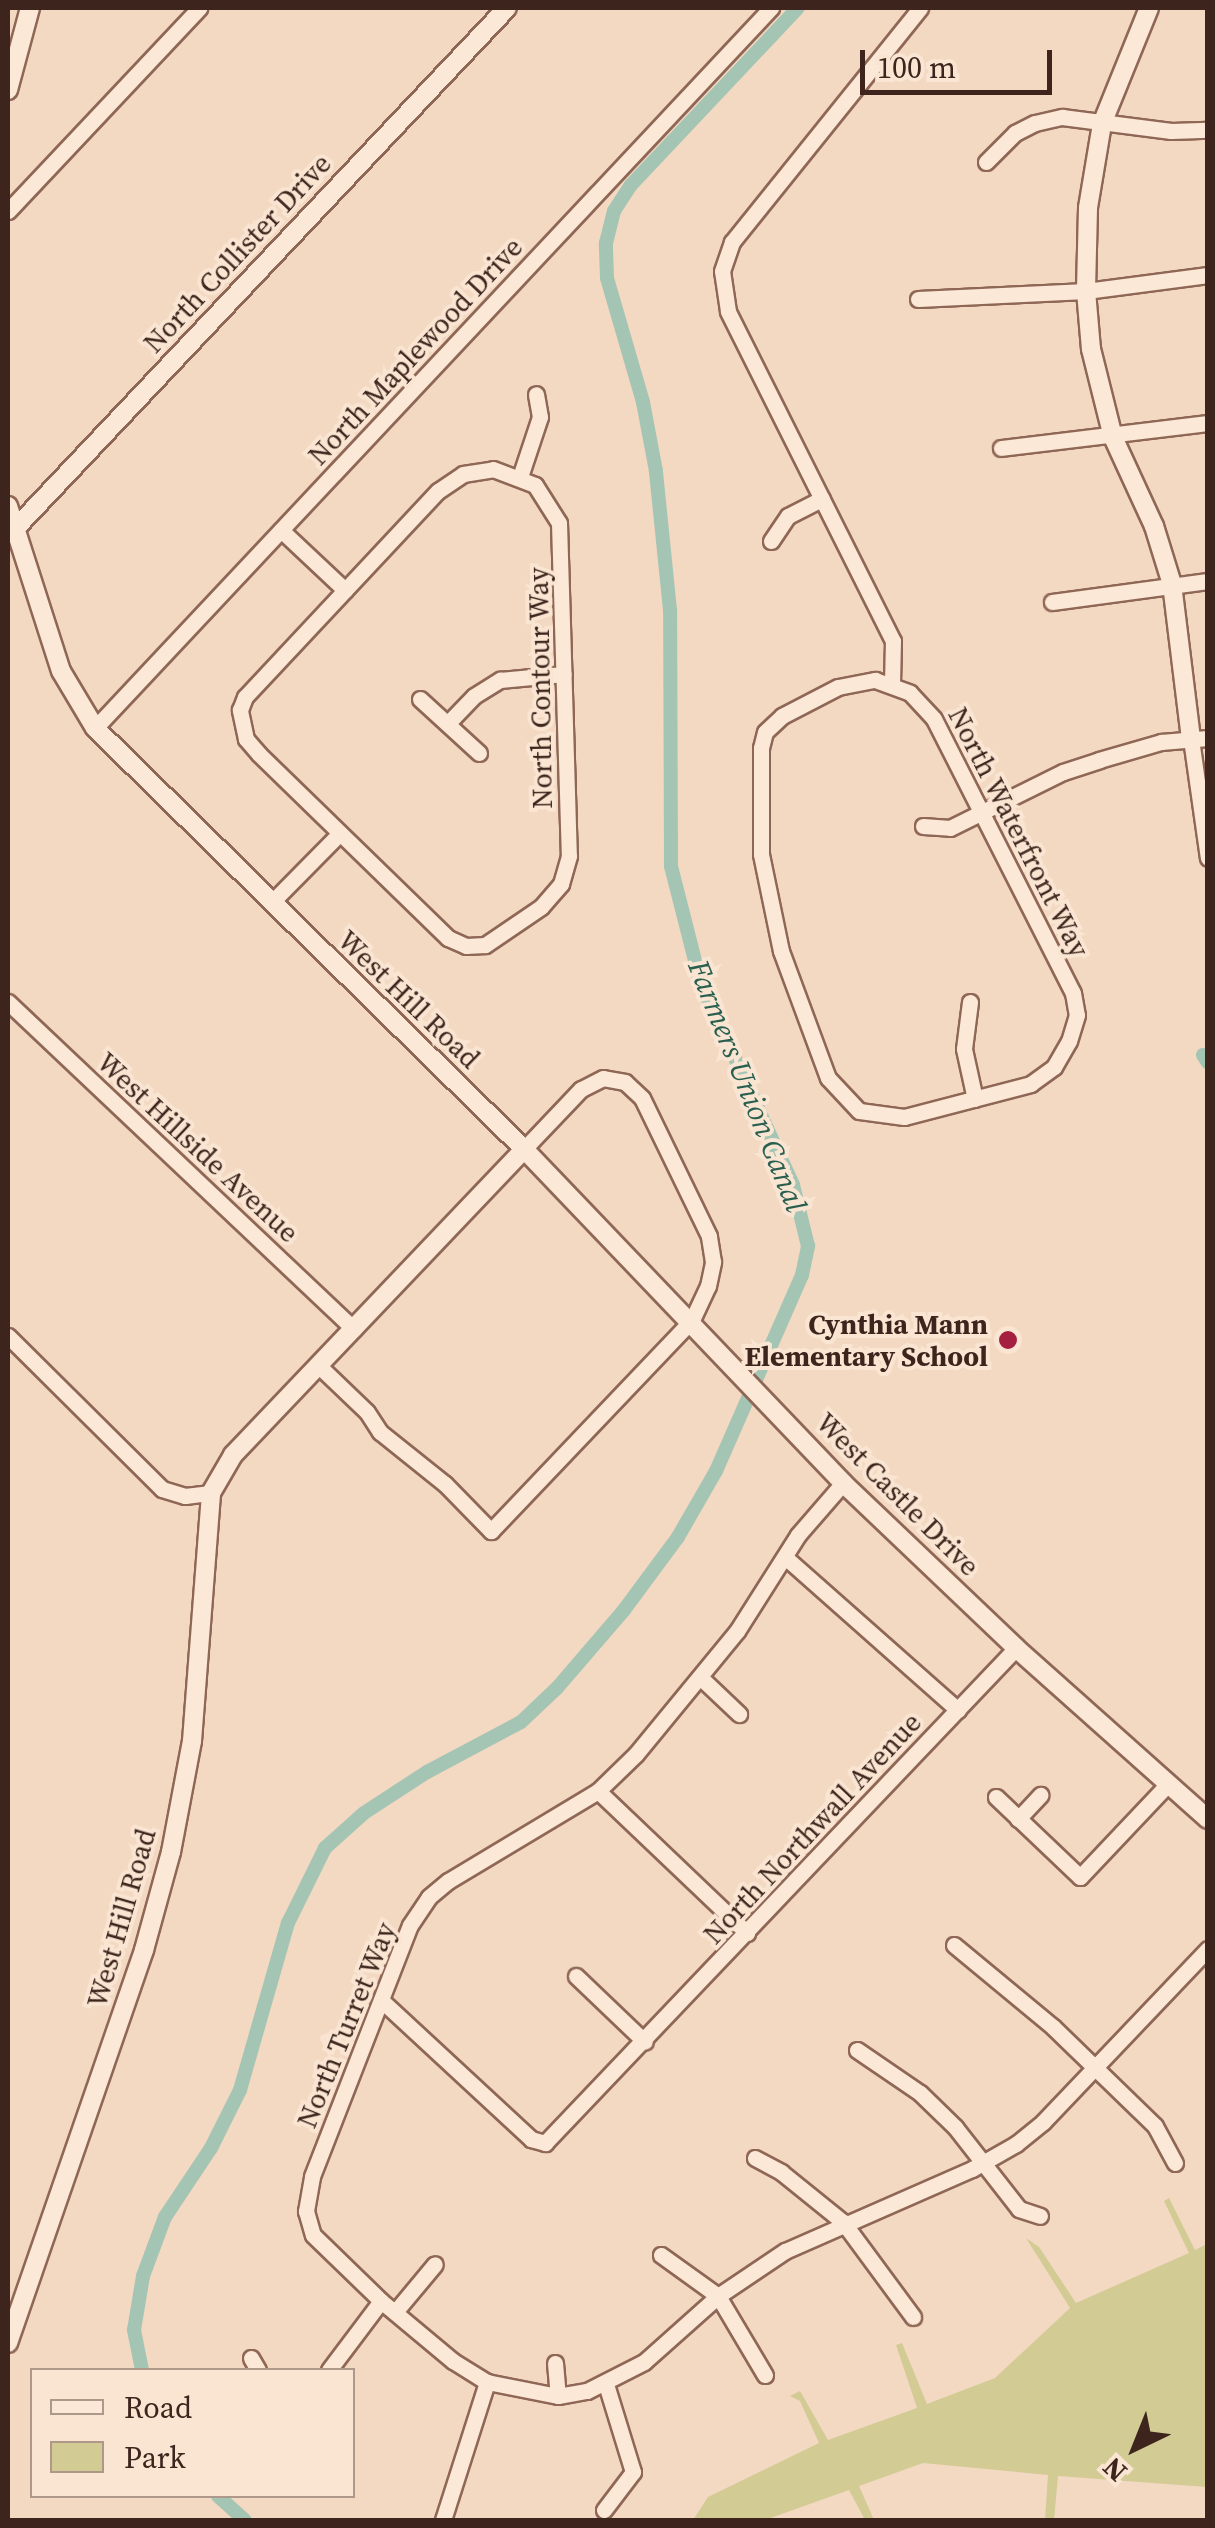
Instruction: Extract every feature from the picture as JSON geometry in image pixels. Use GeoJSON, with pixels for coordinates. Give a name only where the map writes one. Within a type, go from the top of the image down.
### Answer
{"type":"FeatureCollection","features":[{"type":"Feature","properties":{"kind":"street"},"geometry":{"type":"LineString","coordinates":[[8,90],[30,8]]}},
{"type":"Feature","properties":{"kind":"street"},"geometry":{"type":"LineString","coordinates":[[8,211],[199,8]]}},
{"type":"Feature","properties":{"kind":"street","name":"North Collister Drive"},"geometry":{"type":"LineString","coordinates":[[12,532],[507,8]]}},
{"type":"Feature","properties":{"kind":"street","name":"North Maplewood Drive"},"geometry":{"type":"LineString","coordinates":[[95,728],[771,8]]}},
{"type":"Feature","properties":{"kind":"street"},"geometry":{"type":"LineString","coordinates":[[920,8],[732,242],[722,271],[728,311],[893,641],[892,684],[860,681],[838,687],[782,716],[765,732],[761,748],[761,854],[781,951],[828,1078],[859,1112],[904,1117],[976,1098],[964,1049],[970,1002]]}},
{"type":"Feature","properties":{"kind":"street"},"geometry":{"type":"LineString","coordinates":[[1150,8],[1102,124],[1088,208],[1086,291],[1092,349],[1114,436],[1154,526],[1172,584],[1199,738],[1208,858]]}},
{"type":"Feature","properties":{"kind":"street"},"geometry":{"type":"LineString","coordinates":[[986,162],[1015,133],[1034,122],[1062,117],[1102,124],[1208,130]]}},
{"type":"Feature","properties":{"kind":"street"},"geometry":{"type":"LineString","coordinates":[[918,299],[1086,291],[1208,276]]}},
{"type":"Feature","properties":{"kind":"street"},"geometry":{"type":"LineString","coordinates":[[271,903],[340,833],[246,739],[240,726],[245,696],[450,481],[493,469],[520,476],[540,417],[536,394]]}},
{"type":"Feature","properties":{"kind":"street"},"geometry":{"type":"LineString","coordinates":[[1002,448],[1208,423]]}},
{"type":"Feature","properties":{"kind":"street","name":"North Contour Way"},"geometry":{"type":"LineString","coordinates":[[340,833],[448,938],[466,946],[485,945],[540,907],[562,884],[569,856],[559,523],[546,496],[520,476]]}},
{"type":"Feature","properties":{"kind":"street"},"geometry":{"type":"LineString","coordinates":[[770,541],[788,516],[822,499]]}},
{"type":"Feature","properties":{"kind":"street","name":"West Hill Road"},"geometry":{"type":"LineString","coordinates":[[8,506],[12,532],[60,671],[95,728],[524,1149],[233,1455],[210,1493],[192,1740],[167,1868],[144,1950],[8,2342]]}},
{"type":"Feature","properties":{"kind":"street"},"geometry":{"type":"LineString","coordinates":[[281,530],[345,590]]}},
{"type":"Feature","properties":{"kind":"street"},"geometry":{"type":"LineString","coordinates":[[1052,602],[1208,581]]}},
{"type":"Feature","properties":{"kind":"street"},"geometry":{"type":"LineString","coordinates":[[448,723],[474,696],[500,680],[564,674]]}},
{"type":"Feature","properties":{"kind":"street","name":"North Waterfront Way"},"geometry":{"type":"LineString","coordinates":[[892,684],[923,703],[934,719],[1073,992],[1077,1016],[1070,1041],[1054,1067],[1031,1084],[976,1098]]}},
{"type":"Feature","properties":{"kind":"street"},"geometry":{"type":"LineString","coordinates":[[420,698],[479,753]]}},
{"type":"Feature","properties":{"kind":"street"},"geometry":{"type":"LineString","coordinates":[[923,826],[950,828],[1072,769],[1161,742],[1199,738]]}},
{"type":"Feature","properties":{"kind":"street","name":"West Hillside Avenue"},"geometry":{"type":"LineString","coordinates":[[8,1002],[354,1329]]}},
{"type":"Feature","properties":{"kind":"street"},"geometry":{"type":"LineString","coordinates":[[319,1366],[367,1412],[380,1432],[444,1484],[491,1531],[692,1320],[708,1286],[713,1262],[709,1236],[642,1098],[625,1082],[603,1078],[581,1089],[524,1149]]}},
{"type":"Feature","properties":{"kind":"street","name":"West Castle Drive"},"geometry":{"type":"LineString","coordinates":[[524,1149],[767,1398],[843,1484],[1016,1648],[1208,1819]]}},
{"type":"Feature","properties":{"kind":"street"},"geometry":{"type":"LineString","coordinates":[[8,1336],[162,1489],[184,1496],[210,1493]]}},
{"type":"Feature","properties":{"kind":"street","name":"North Turret Way"},"geometry":{"type":"LineString","coordinates":[[558,2396],[522,2393],[487,2382],[453,2361],[381,2301],[313,2235],[306,2211],[312,2177],[410,1925],[429,1897],[448,1880],[598,1791],[636,1754],[700,1677],[810,1518],[843,1484]]}},
{"type":"Feature","properties":{"kind":"street"},"geometry":{"type":"LineString","coordinates":[[786,1556],[958,1710]]}},
{"type":"Feature","properties":{"kind":"street","name":"North Northwall Avenue"},"geometry":{"type":"LineString","coordinates":[[381,2000],[531,2140],[545,2144],[1016,1648]]}},
{"type":"Feature","properties":{"kind":"street"},"geometry":{"type":"LineString","coordinates":[[700,1677],[739,1714]]}},
{"type":"Feature","properties":{"kind":"street"},"geometry":{"type":"LineString","coordinates":[[996,1797],[1080,1877],[1168,1784]]}},
{"type":"Feature","properties":{"kind":"street"},"geometry":{"type":"LineString","coordinates":[[598,1791],[747,1933]]}},
{"type":"Feature","properties":{"kind":"street"},"geometry":{"type":"LineString","coordinates":[[1018,1819],[1040,1795]]}},
{"type":"Feature","properties":{"kind":"street"},"geometry":{"type":"LineString","coordinates":[[954,1945],[1008,1986],[1155,2126],[1175,2163]]}},
{"type":"Feature","properties":{"kind":"street"},"geometry":{"type":"LineString","coordinates":[[556,2364],[558,2396],[606,2384],[644,2362],[718,2296],[785,2250],[982,2164],[1043,2122],[1208,1949]]}},
{"type":"Feature","properties":{"kind":"street"},"geometry":{"type":"LineString","coordinates":[[576,1976],[645,2042]]}},
{"type":"Feature","properties":{"kind":"street"},"geometry":{"type":"LineString","coordinates":[[857,2050],[920,2093],[1018,2210],[1040,2216]]}},
{"type":"Feature","properties":{"kind":"street"},"geometry":{"type":"LineString","coordinates":[[754,2158],[781,2172],[843,2222],[913,2317]]}},
{"type":"Feature","properties":{"kind":"street"},"geometry":{"type":"LineString","coordinates":[[661,2255],[718,2296],[765,2375]]}},
{"type":"Feature","properties":{"kind":"street"},"geometry":{"type":"LineString","coordinates":[[394,2312],[435,2264]]}},
{"type":"Feature","properties":{"kind":"street"},"geometry":{"type":"LineString","coordinates":[[331,2368],[381,2301]]}},
{"type":"Feature","properties":{"kind":"street"},"geometry":{"type":"LineString","coordinates":[[443,2520],[487,2382]]}},
{"type":"Feature","properties":{"kind":"street"},"geometry":{"type":"LineString","coordinates":[[604,2510],[633,2472],[606,2384]]}},
{"type":"Feature","properties":{"kind":"green space"},"geometry":{"type":"Polygon","coordinates":[[[1169,2198],[1195,2250],[1207,2244],[1207,2487],[1058,2476],[1054,2520],[1045,2520],[1048,2475],[923,2463],[859,2486],[874,2520],[865,2520],[849,2490],[765,2520],[693,2520],[708,2497],[819,2443],[800,2401],[790,2396],[800,2391],[828,2440],[917,2408],[896,2345],[902,2343],[927,2404],[995,2378],[1070,2308],[1026,2238],[1039,2247],[1076,2303],[1189,2253],[1164,2201],[1169,2198]]]}},
{"type":"Feature","properties":{"kind":"waterway","name":"Farmers Union Canal"},"geometry":{"type":"LineString","coordinates":[[142,2368],[134,2330],[143,2276],[165,2217],[211,2148],[240,2090],[288,1923],[325,1848],[364,1813],[427,1772],[521,1722],[557,1688],[624,1610],[678,1537],[716,1471],[802,1275],[808,1246],[793,1185],[701,984],[671,866],[670,610],[656,471],[643,402],[607,278],[606,243],[614,211],[631,185],[798,8]]}},
{"type":"Feature","properties":{"kind":"waterway"},"geometry":{"type":"LineString","coordinates":[[1203,1055],[1208,1063]]}},
{"type":"Feature","properties":{"kind":"waterway","name":"Farmers Union Canal"},"geometry":{"type":"LineString","coordinates":[[220,2498],[245,2520]]}},
{"type":"Feature","properties":{"kind":"place","name":"Cynthia Mann Elementary School"},"geometry":{"type":"Point","coordinates":[1008,1340]}}]}
